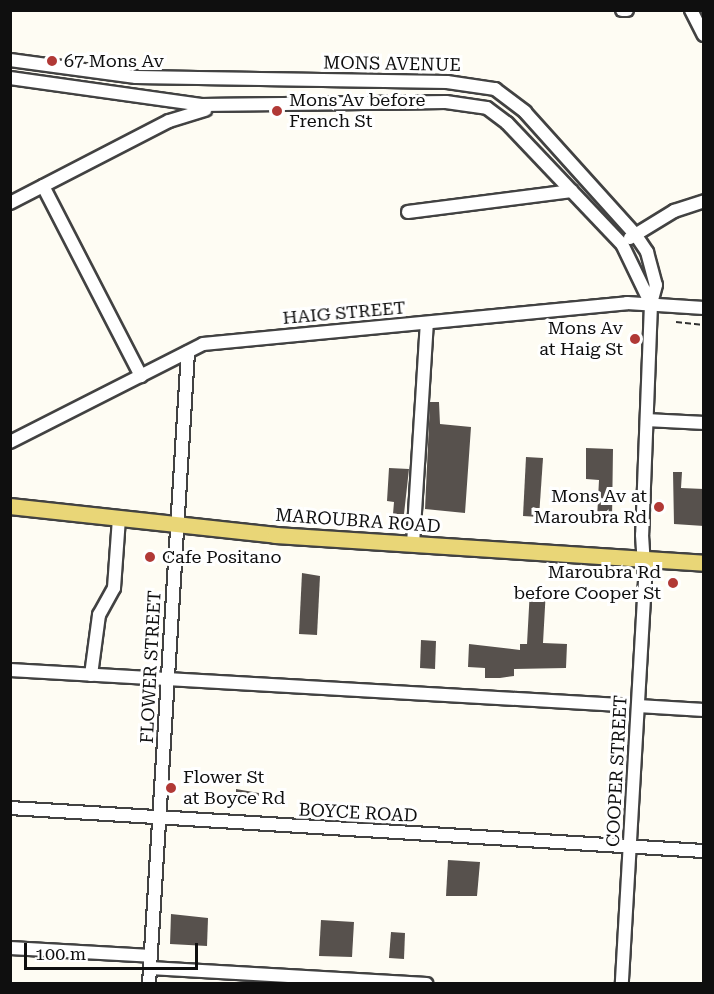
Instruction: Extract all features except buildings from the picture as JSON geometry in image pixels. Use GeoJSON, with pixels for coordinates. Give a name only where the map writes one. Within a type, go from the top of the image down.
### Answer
{"type":"FeatureCollection","features":[{"type":"Feature","properties":{"kind":"main road","name":"MAROUBRA ROAD"},"geometry":{"type":"LineString","coordinates":[[10,506],[177,524],[413,544],[704,563]]}},
{"type":"Feature","properties":{"kind":"street"},"geometry":{"type":"LineString","coordinates":[[691,10],[703,33]]}},
{"type":"Feature","properties":{"kind":"street","name":"MONS AVENUE"},"geometry":{"type":"LineString","coordinates":[[10,60],[147,77],[447,82],[495,89],[525,112],[635,234],[655,277],[651,304],[642,535],[646,560]]}},
{"type":"Feature","properties":{"kind":"street","name":"MONS AVENUE"},"geometry":{"type":"LineString","coordinates":[[10,78],[178,103],[233,106],[313,102],[470,103],[488,108],[507,123],[622,244],[651,304]]}},
{"type":"Feature","properties":{"kind":"street"},"geometry":{"type":"LineString","coordinates":[[10,203],[181,116],[233,106]]}},
{"type":"Feature","properties":{"kind":"street"},"geometry":{"type":"LineString","coordinates":[[43,186],[141,376]]}},
{"type":"Feature","properties":{"kind":"street"},"geometry":{"type":"LineString","coordinates":[[408,212],[572,191]]}},
{"type":"Feature","properties":{"kind":"street"},"geometry":{"type":"LineString","coordinates":[[622,244],[674,211],[704,201]]}},
{"type":"Feature","properties":{"kind":"street","name":"HAIG STREET"},"geometry":{"type":"LineString","coordinates":[[10,442],[203,344],[554,309],[651,304],[704,308]]}},
{"type":"Feature","properties":{"kind":"street"},"geometry":{"type":"LineString","coordinates":[[413,544],[427,323]]}},
{"type":"Feature","properties":{"kind":"street","name":"FLOWER STREET"},"geometry":{"type":"LineString","coordinates":[[149,984],[188,352]]}},
{"type":"Feature","properties":{"kind":"street"},"geometry":{"type":"LineString","coordinates":[[647,420],[704,423]]}},
{"type":"Feature","properties":{"kind":"street"},"geometry":{"type":"LineString","coordinates":[[91,675],[99,615],[114,588],[119,518]]}},
{"type":"Feature","properties":{"kind":"street","name":"COOPER STREET"},"geometry":{"type":"LineString","coordinates":[[622,984],[646,560]]}},
{"type":"Feature","properties":{"kind":"street"},"geometry":{"type":"LineString","coordinates":[[10,670],[620,705]]}},
{"type":"Feature","properties":{"kind":"street"},"geometry":{"type":"LineString","coordinates":[[638,706],[704,710]]}},
{"type":"Feature","properties":{"kind":"street","name":"BOYCE ROAD"},"geometry":{"type":"LineString","coordinates":[[10,808],[704,851]]}},
{"type":"Feature","properties":{"kind":"street"},"geometry":{"type":"LineString","coordinates":[[10,948],[151,962],[427,984]]}},
{"type":"Feature","properties":{"kind":"path"},"geometry":{"type":"LineString","coordinates":[[676,322],[704,325]]}},
{"type":"Feature","properties":{"kind":"place","name":"67 Mons Av"},"geometry":{"type":"Point","coordinates":[52,61]}},
{"type":"Feature","properties":{"kind":"place","name":"Mons Av before French St"},"geometry":{"type":"Point","coordinates":[277,111]}},
{"type":"Feature","properties":{"kind":"place","name":"Mons Av at Haig St"},"geometry":{"type":"Point","coordinates":[635,339]}},
{"type":"Feature","properties":{"kind":"place","name":"Mons Av at Maroubra Rd"},"geometry":{"type":"Point","coordinates":[659,507]}},
{"type":"Feature","properties":{"kind":"place","name":"Cafe Positano"},"geometry":{"type":"Point","coordinates":[150,557]}},
{"type":"Feature","properties":{"kind":"place","name":"Maroubra Rd before Cooper St"},"geometry":{"type":"Point","coordinates":[673,583]}},
{"type":"Feature","properties":{"kind":"place","name":"Flower St at Boyce Rd"},"geometry":{"type":"Point","coordinates":[171,788]}}]}
